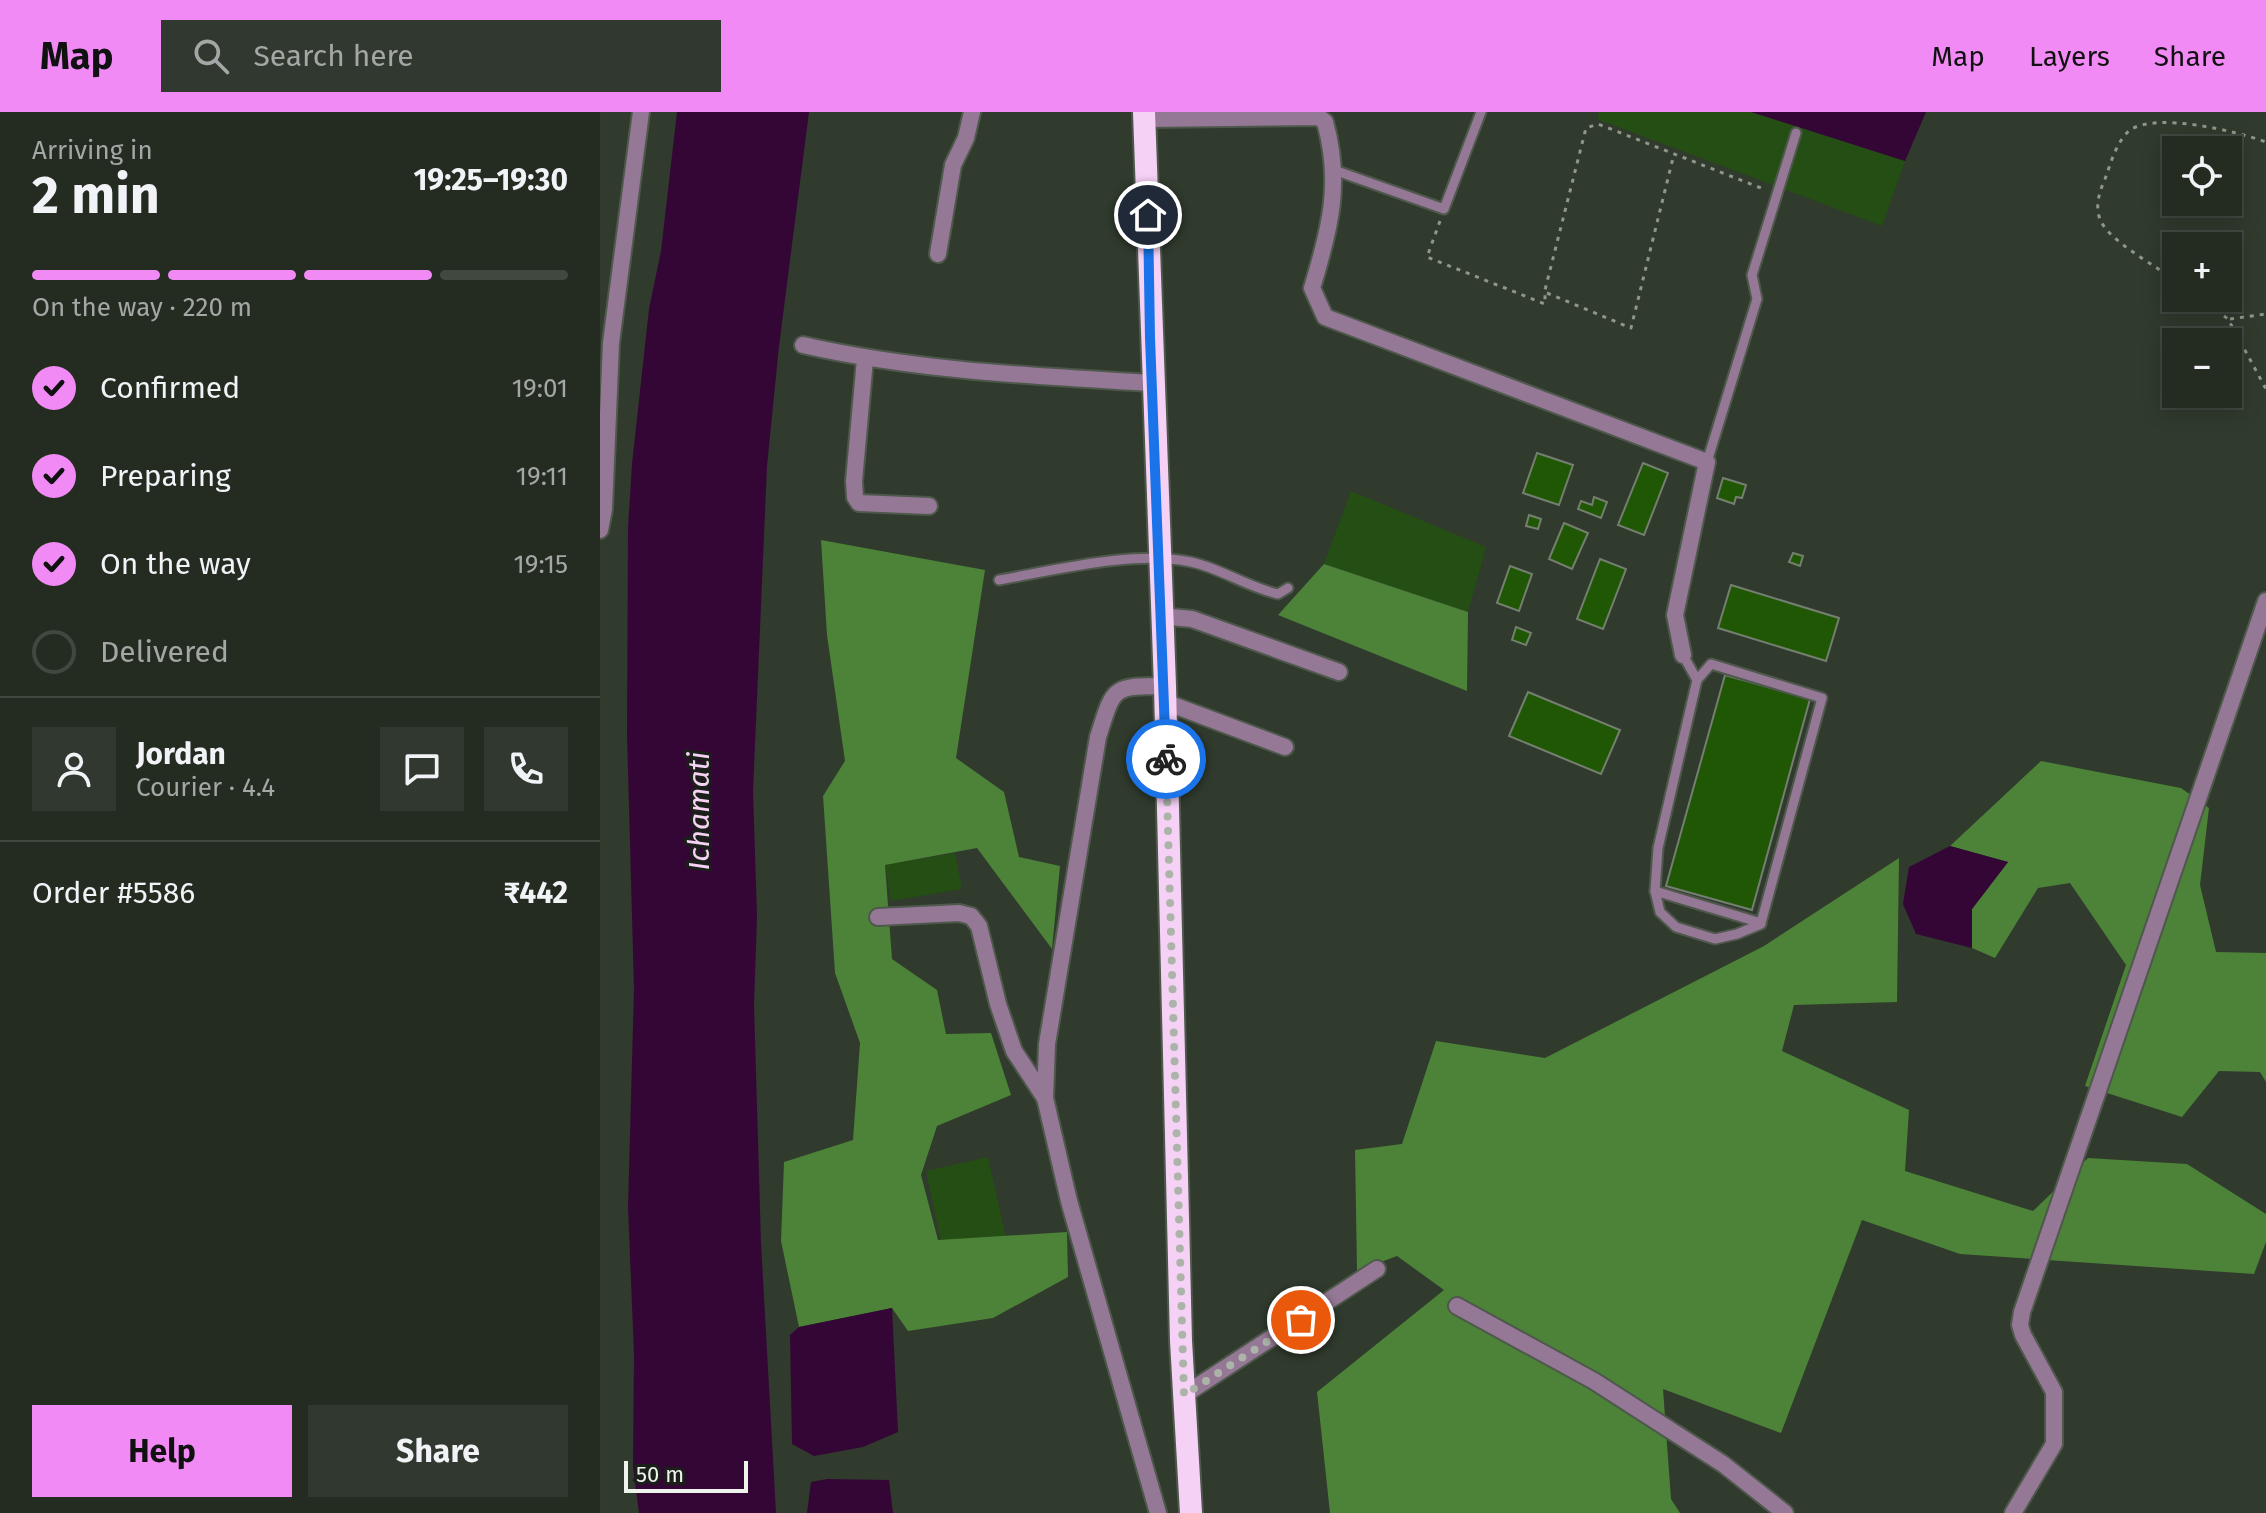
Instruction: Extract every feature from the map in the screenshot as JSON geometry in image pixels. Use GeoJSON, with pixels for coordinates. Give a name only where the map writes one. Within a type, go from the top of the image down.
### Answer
{"type":"FeatureCollection","features":[{"type":"Feature","properties":{"kind":"highway"},"geometry":{"type":"LineString","coordinates":[[1144,116],[1165,694],[1184,1395],[1191,1513]]}},
{"type":"Feature","properties":{"kind":"street"},"geometry":{"type":"LineString","coordinates":[[600,530],[604,509],[611,343],[641,112]]}},
{"type":"Feature","properties":{"kind":"street"},"geometry":{"type":"LineString","coordinates":[[938,254],[953,165],[966,138],[972,112]]}},
{"type":"Feature","properties":{"kind":"street"},"geometry":{"type":"LineString","coordinates":[[1144,116],[1319,117],[1325,122],[1334,170],[1329,231],[1312,288],[1325,317],[1707,462],[1675,615],[1683,655]]}},
{"type":"Feature","properties":{"kind":"street"},"geometry":{"type":"LineString","coordinates":[[803,345],[865,359],[1021,375],[1152,383]]}},
{"type":"Feature","properties":{"kind":"street"},"geometry":{"type":"LineString","coordinates":[[865,359],[855,497],[859,503],[872,505],[929,506]]}},
{"type":"Feature","properties":{"kind":"street"},"geometry":{"type":"LineString","coordinates":[[2013,1513],[2054,1444],[2054,1392],[2023,1335],[2020,1325],[2022,1312],[2266,601]]}},
{"type":"Feature","properties":{"kind":"street"},"geometry":{"type":"LineString","coordinates":[[1160,616],[1192,619],[1339,672]]}},
{"type":"Feature","properties":{"kind":"street"},"geometry":{"type":"LineString","coordinates":[[1158,1513],[1069,1201],[1045,1098],[1047,1044],[1098,737],[1115,693],[1126,686],[1165,694],[1285,747]]}},
{"type":"Feature","properties":{"kind":"street"},"geometry":{"type":"LineString","coordinates":[[878,917],[959,913],[971,916],[979,926],[998,1004],[1014,1051],[1045,1098]]}},
{"type":"Feature","properties":{"kind":"street"},"geometry":{"type":"LineString","coordinates":[[1184,1395],[1377,1269]]}},
{"type":"Feature","properties":{"kind":"street"},"geometry":{"type":"LineString","coordinates":[[1457,1306],[1594,1381],[1723,1464],[1785,1513]]}},
{"type":"Feature","properties":{"kind":"lane"},"geometry":{"type":"LineString","coordinates":[[1334,170],[1444,209],[1481,112]]}},
{"type":"Feature","properties":{"kind":"lane"},"geometry":{"type":"LineString","coordinates":[[1707,462],[1757,299],[1752,275],[1796,133]]}},
{"type":"Feature","properties":{"kind":"lane"},"geometry":{"type":"LineString","coordinates":[[999,580],[1095,564],[1158,558],[1193,562],[1255,589],[1278,594],[1288,588]]}},
{"type":"Feature","properties":{"kind":"lane"},"geometry":{"type":"LineString","coordinates":[[1683,655],[1697,680]]}},
{"type":"Feature","properties":{"kind":"lane"},"geometry":{"type":"LineString","coordinates":[[1711,664],[1822,698],[1761,923],[1737,934],[1715,939],[1676,927],[1660,912],[1655,891],[1658,848],[1697,680],[1711,664]]}},
{"type":"Feature","properties":{"kind":"lane"},"geometry":{"type":"LineString","coordinates":[[1655,891],[1761,923]]}},
{"type":"Feature","properties":{"kind":"path"},"geometry":{"type":"LineString","coordinates":[[2162,271],[2107,231],[2097,216],[2100,189],[2121,141],[2130,129],[2144,122],[2160,121],[2228,128],[2266,142]]}},
{"type":"Feature","properties":{"kind":"path"},"geometry":{"type":"LineString","coordinates":[[1444,209],[1427,257],[1545,304],[1545,290],[1586,128],[1598,124],[1777,194]]}},
{"type":"Feature","properties":{"kind":"path"},"geometry":{"type":"LineString","coordinates":[[1547,293],[1631,328],[1674,154]]}},
{"type":"Feature","properties":{"kind":"path"},"geometry":{"type":"LineString","coordinates":[[2219,312],[2228,319],[2266,389]]}},
{"type":"Feature","properties":{"kind":"path"},"geometry":{"type":"LineString","coordinates":[[2228,319],[2266,314]]}},
{"type":"Feature","properties":{"kind":"green space"},"geometry":{"type":"Polygon","coordinates":[[[1599,112],[1751,112],[1905,161],[1882,226],[1597,119],[1599,112]]]}},
{"type":"Feature","properties":{"kind":"green space"},"geometry":{"type":"Polygon","coordinates":[[[1351,491],[1486,547],[1468,612],[1324,564],[1351,491]]]}},
{"type":"Feature","properties":{"kind":"green space"},"geometry":{"type":"Polygon","coordinates":[[[821,540],[985,570],[956,758],[1004,792],[1019,857],[1060,866],[1052,949],[977,848],[885,865],[892,959],[937,990],[946,1034],[991,1033],[1011,1095],[937,1126],[921,1175],[938,1240],[1067,1232],[1068,1277],[993,1318],[908,1331],[892,1308],[799,1327],[781,1241],[784,1162],[853,1140],[860,1043],[835,973],[823,796],[845,761],[827,635],[821,540]]]}},
{"type":"Feature","properties":{"kind":"green space"},"geometry":{"type":"Polygon","coordinates":[[[1324,564],[1468,612],[1467,691],[1278,615],[1324,564]]]}},
{"type":"Feature","properties":{"kind":"green space"},"geometry":{"type":"Polygon","coordinates":[[[2041,761],[2181,788],[2209,808],[2200,885],[2216,952],[2266,953],[2266,1082],[2260,1072],[2219,1071],[2182,1117],[2085,1086],[2126,965],[2070,883],[2038,888],[1995,958],[1972,948],[1972,909],[2008,862],[1950,846],[2041,761]]]}},
{"type":"Feature","properties":{"kind":"green space"},"geometry":{"type":"Polygon","coordinates":[[[955,853],[962,889],[891,901],[885,865],[955,853]]]}},
{"type":"Feature","properties":{"kind":"green space"},"geometry":{"type":"Polygon","coordinates":[[[1899,858],[1897,1002],[1794,1005],[1782,1051],[1909,1110],[1905,1171],[2033,1211],[2088,1158],[2187,1164],[2266,1214],[2266,1242],[2254,1274],[1960,1254],[1862,1220],[1781,1433],[1663,1389],[1671,1499],[1680,1513],[1330,1513],[1317,1392],[1444,1290],[1397,1256],[1357,1271],[1355,1150],[1402,1144],[1436,1041],[1545,1058],[1764,946],[1899,858]]]}},
{"type":"Feature","properties":{"kind":"green space"},"geometry":{"type":"Polygon","coordinates":[[[988,1157],[1007,1243],[944,1256],[926,1171],[988,1157]]]}},
{"type":"Feature","properties":{"kind":"water","name":"Ichamati"},"geometry":{"type":"Polygon","coordinates":[[[677,112],[809,112],[767,466],[753,791],[757,916],[754,1005],[761,1243],[776,1513],[639,1513],[633,1467],[634,1354],[628,1207],[634,989],[627,734],[628,528],[649,309],[661,251],[677,112]]]}},
{"type":"Feature","properties":{"kind":"water"},"geometry":{"type":"Polygon","coordinates":[[[1751,112],[1926,112],[1905,161],[1751,112]]]}},
{"type":"Feature","properties":{"kind":"water"},"geometry":{"type":"Polygon","coordinates":[[[1950,846],[2008,862],[1972,909],[1972,948],[1916,934],[1903,904],[1909,867],[1950,846]]]}},
{"type":"Feature","properties":{"kind":"water"},"geometry":{"type":"Polygon","coordinates":[[[892,1308],[898,1432],[863,1447],[814,1456],[792,1444],[790,1335],[799,1327],[892,1308]]]}},
{"type":"Feature","properties":{"kind":"water"},"geometry":{"type":"Polygon","coordinates":[[[827,1479],[889,1480],[893,1513],[807,1513],[811,1482],[827,1479]]]}},
{"type":"Feature","properties":{"kind":"building"},"geometry":{"type":"Polygon","coordinates":[[[1537,453],[1573,465],[1559,505],[1523,493],[1537,453]]]}},
{"type":"Feature","properties":{"kind":"building"},"geometry":{"type":"Polygon","coordinates":[[[1643,463],[1668,473],[1644,535],[1618,525],[1643,463]]]}},
{"type":"Feature","properties":{"kind":"building"},"geometry":{"type":"Polygon","coordinates":[[[1723,478],[1746,485],[1742,498],[1736,497],[1734,504],[1717,498],[1723,478]]]}},
{"type":"Feature","properties":{"kind":"building"},"geometry":{"type":"Polygon","coordinates":[[[1594,497],[1607,502],[1601,518],[1578,509],[1581,501],[1592,505],[1594,497]]]}},
{"type":"Feature","properties":{"kind":"building"},"geometry":{"type":"Polygon","coordinates":[[[1529,515],[1541,519],[1538,529],[1526,526],[1529,515]]]}},
{"type":"Feature","properties":{"kind":"building"},"geometry":{"type":"Polygon","coordinates":[[[1564,523],[1588,533],[1572,569],[1549,559],[1564,523]]]}},
{"type":"Feature","properties":{"kind":"building"},"geometry":{"type":"Polygon","coordinates":[[[1793,553],[1803,556],[1800,566],[1789,562],[1793,553]]]}},
{"type":"Feature","properties":{"kind":"building"},"geometry":{"type":"Polygon","coordinates":[[[1600,559],[1626,569],[1603,629],[1577,619],[1600,559]]]}},
{"type":"Feature","properties":{"kind":"building"},"geometry":{"type":"Polygon","coordinates":[[[1510,566],[1532,574],[1519,611],[1497,603],[1510,566]]]}},
{"type":"Feature","properties":{"kind":"building"},"geometry":{"type":"Polygon","coordinates":[[[1731,585],[1839,618],[1826,661],[1718,628],[1731,585]]]}},
{"type":"Feature","properties":{"kind":"building"},"geometry":{"type":"Polygon","coordinates":[[[1516,627],[1531,633],[1526,645],[1512,640],[1516,627]]]}},
{"type":"Feature","properties":{"kind":"building"},"geometry":{"type":"Polygon","coordinates":[[[1725,675],[1810,699],[1752,910],[1666,886],[1725,675]]]}},
{"type":"Feature","properties":{"kind":"building"},"geometry":{"type":"Polygon","coordinates":[[[1528,692],[1620,730],[1601,774],[1509,736],[1528,692]]]}},
{"type":"Feature","properties":{"kind":"way so far"},"geometry":{"type":"LineString","coordinates":[[1166,759],[1184,1395],[1301,1320]]}},
{"type":"Feature","properties":{"kind":"route"},"geometry":{"type":"LineString","coordinates":[[1148,215],[1166,759]]}}]}
